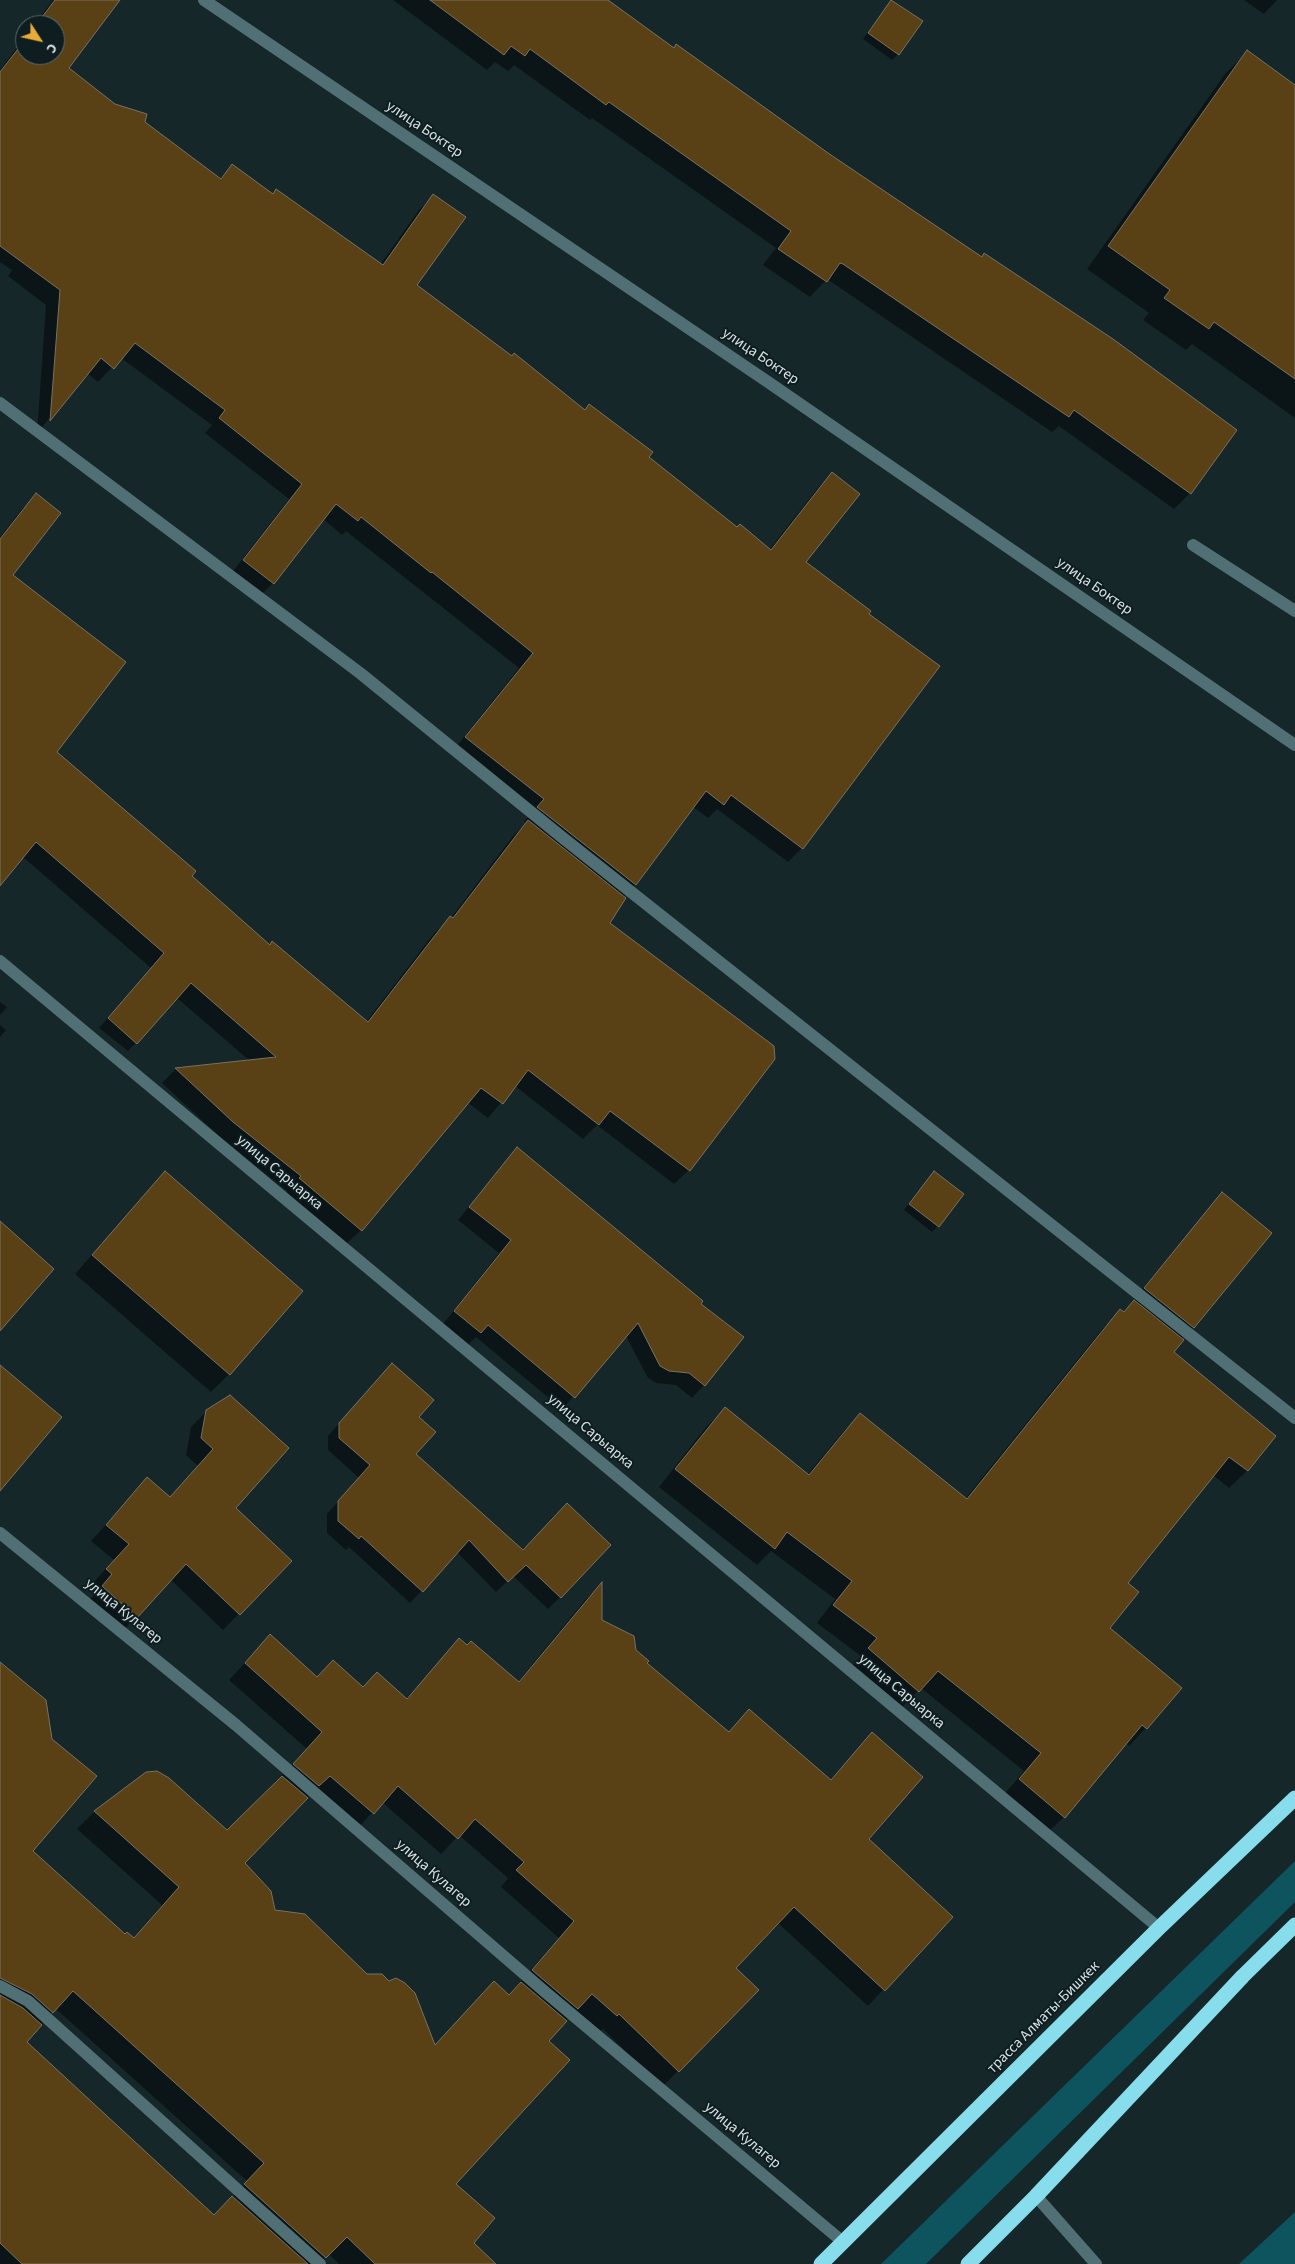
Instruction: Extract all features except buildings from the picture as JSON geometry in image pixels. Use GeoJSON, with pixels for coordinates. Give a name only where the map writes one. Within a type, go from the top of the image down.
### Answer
{"type":"FeatureCollection","features":[{"type":"Feature","properties":{"kind":"highway","name":"трасса Алматы-Бишкек"},"geometry":{"type":"LineString","coordinates":[[821,2264],[1160,1928],[1295,1798]]}},
{"type":"Feature","properties":{"kind":"highway"},"geometry":{"type":"LineString","coordinates":[[968,2264],[1036,2196],[1243,1976],[1295,1925]]}},
{"type":"Feature","properties":{"kind":"street","name":"улица Боктер"},"geometry":{"type":"LineString","coordinates":[[204,0],[776,387],[1295,745]]}},
{"type":"Feature","properties":{"kind":"street"},"geometry":{"type":"LineString","coordinates":[[0,403],[360,673],[562,838],[1295,1418]]}},
{"type":"Feature","properties":{"kind":"street"},"geometry":{"type":"LineString","coordinates":[[1193,545],[1295,610]]}},
{"type":"Feature","properties":{"kind":"street","name":"улица Сарыарка"},"geometry":{"type":"LineString","coordinates":[[0,961],[1160,1928]]}},
{"type":"Feature","properties":{"kind":"street","name":"улица Кулагер"},"geometry":{"type":"LineString","coordinates":[[0,1533],[236,1725],[544,1991],[843,2242]]}},
{"type":"Feature","properties":{"kind":"street"},"geometry":{"type":"LineString","coordinates":[[0,1986],[28,2001],[320,2264]]}},
{"type":"Feature","properties":{"kind":"street"},"geometry":{"type":"LineString","coordinates":[[1036,2196],[1096,2264]]}},
{"type":"Feature","properties":{"kind":"shaded area"},"geometry":{"type":"Polygon","coordinates":[[[1295,1861],[1295,1902],[926,2264],[881,2264],[1295,1861]]]}},
{"type":"Feature","properties":{"kind":"shaded area"},"geometry":{"type":"Polygon","coordinates":[[[1295,2212],[1295,2264],[1239,2264],[1295,2212]]]}}]}
